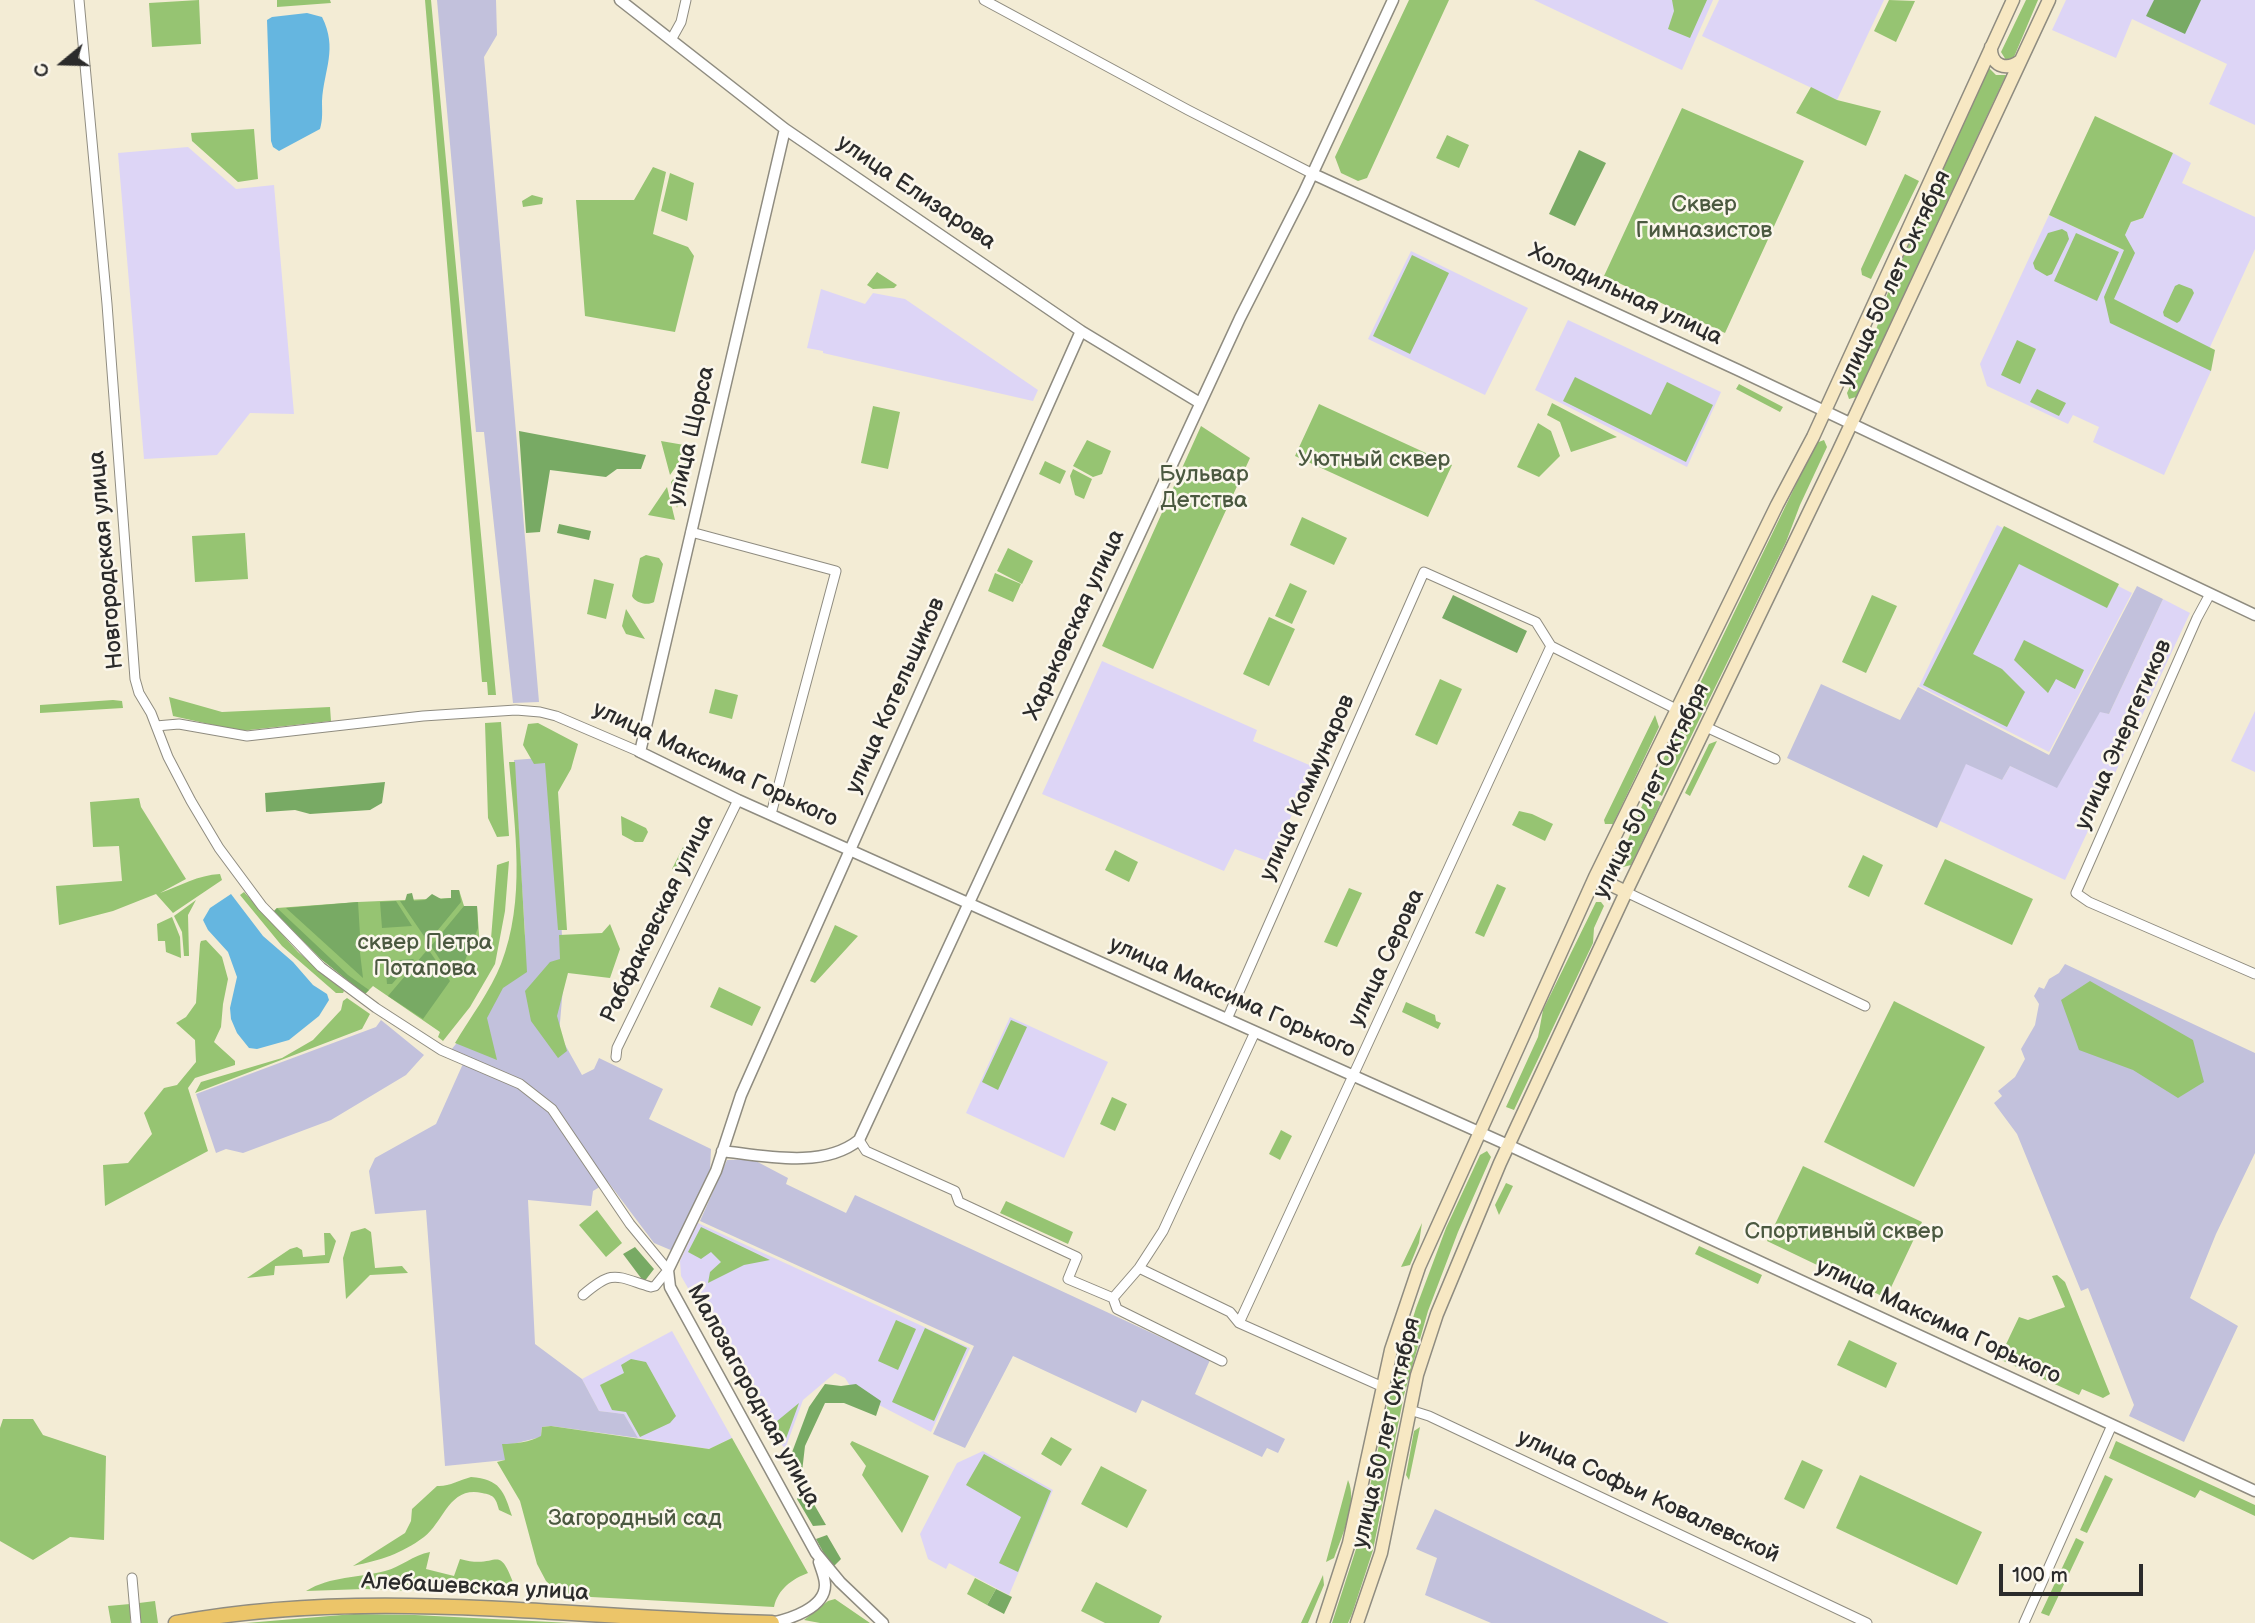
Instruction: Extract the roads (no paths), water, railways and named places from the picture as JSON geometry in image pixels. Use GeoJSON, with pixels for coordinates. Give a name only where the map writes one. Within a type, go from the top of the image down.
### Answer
{"type":"FeatureCollection","features":[{"type":"Feature","properties":{"kind":"main road","name":"улица 50 лет Октября"},"geometry":{"type":"LineString","coordinates":[[1323,1623],[1349,1543],[1398,1328],[1419,1267],[1595,877],[1824,412],[2012,0]]}},
{"type":"Feature","properties":{"kind":"main road","name":"улица 50 лет Октября"},"geometry":{"type":"LineString","coordinates":[[1357,1623],[1381,1553],[1417,1376],[1437,1314],[1508,1145],[1626,892],[1851,425],[2049,0]]}},
{"type":"Feature","properties":{"kind":"main road"},"geometry":{"type":"LineString","coordinates":[[1991,47],[1990,54],[2000,66],[2007,67],[2021,60]]}},
{"type":"Feature","properties":{"kind":"main road"},"geometry":{"type":"LineString","coordinates":[[1595,877],[1626,892]]}},
{"type":"Feature","properties":{"kind":"main road","name":"Алебашевская улица"},"geometry":{"type":"LineString","coordinates":[[176,1623],[228,1613],[346,1605],[410,1605],[723,1623],[772,1623]]}},
{"type":"Feature","properties":{"kind":"main road"},"geometry":{"type":"LineString","coordinates":[[591,1616],[621,1623]]}},
{"type":"Feature","properties":{"kind":"street","name":"Новгородская улица"},"geometry":{"type":"LineString","coordinates":[[79,0],[107,304],[135,678],[168,757],[219,848],[262,906],[321,967],[376,1008],[441,1050],[520,1084],[552,1109],[630,1224],[668,1270]]}},
{"type":"Feature","properties":{"kind":"street","name":"улица Елизарова"},"geometry":{"type":"LineString","coordinates":[[620,0],[785,129],[1081,331],[1200,403]]}},
{"type":"Feature","properties":{"kind":"street"},"geometry":{"type":"LineString","coordinates":[[671,40],[681,22],[686,0]]}},
{"type":"Feature","properties":{"kind":"street","name":"Холодильная улица"},"geometry":{"type":"LineString","coordinates":[[984,0],[1311,173],[1738,370],[2255,615]]}},
{"type":"Feature","properties":{"kind":"street","name":"Харьковская улица"},"geometry":{"type":"LineString","coordinates":[[859,1140],[1200,403],[1393,0]]}},
{"type":"Feature","properties":{"kind":"street","name":"улица Щорса"},"geometry":{"type":"LineString","coordinates":[[640,752],[785,129]]}},
{"type":"Feature","properties":{"kind":"street","name":"улица Котельщиков"},"geometry":{"type":"LineString","coordinates":[[668,1270],[716,1171],[741,1095],[1081,331]]}},
{"type":"Feature","properties":{"kind":"street"},"geometry":{"type":"LineString","coordinates":[[691,532],[836,571],[771,814]]}},
{"type":"Feature","properties":{"kind":"street","name":"улица Коммунаров"},"geometry":{"type":"LineString","coordinates":[[1227,1019],[1424,572],[1536,622],[1551,646]]}},
{"type":"Feature","properties":{"kind":"street","name":"улица Энергетиков"},"geometry":{"type":"LineString","coordinates":[[2210,594],[2076,893],[2089,902],[2255,974]]}},
{"type":"Feature","properties":{"kind":"street"},"geometry":{"type":"LineString","coordinates":[[1551,646],[1678,710]]}},
{"type":"Feature","properties":{"kind":"street","name":"улица Серова"},"geometry":{"type":"LineString","coordinates":[[1238,1323],[1551,646]]}},
{"type":"Feature","properties":{"kind":"street","name":"улица Максима Горького"},"geometry":{"type":"LineString","coordinates":[[156,726],[179,724],[247,736],[497,710],[540,712],[588,728],[738,800],[1480,1132],[2255,1491]]}},
{"type":"Feature","properties":{"kind":"street"},"geometry":{"type":"LineString","coordinates":[[1706,726],[1775,759]]}},
{"type":"Feature","properties":{"kind":"street","name":"Рабфаковская улица"},"geometry":{"type":"LineString","coordinates":[[616,1057],[617,1048],[738,800]]}},
{"type":"Feature","properties":{"kind":"street"},"geometry":{"type":"LineString","coordinates":[[1626,892],[1865,1006]]}},
{"type":"Feature","properties":{"kind":"street"},"geometry":{"type":"LineString","coordinates":[[1113,1298],[1139,1268],[1163,1231],[1255,1032]]}},
{"type":"Feature","properties":{"kind":"street"},"geometry":{"type":"LineString","coordinates":[[722,1151],[776,1158],[831,1155],[847,1150],[859,1140],[866,1151],[955,1191],[959,1202],[1077,1257],[1068,1279],[1113,1298],[1117,1309],[1222,1361]]}},
{"type":"Feature","properties":{"kind":"street"},"geometry":{"type":"LineString","coordinates":[[1139,1268],[1230,1312],[1238,1323],[1383,1387]]}},
{"type":"Feature","properties":{"kind":"street","name":"Малозагородная улица"},"geometry":{"type":"LineString","coordinates":[[583,1295],[601,1279],[608,1277],[655,1286],[668,1270]]}},
{"type":"Feature","properties":{"kind":"street","name":"Малозагородная улица"},"geometry":{"type":"LineString","coordinates":[[668,1270],[670,1287],[816,1553],[825,1579],[822,1597],[800,1613],[772,1623]]}},
{"type":"Feature","properties":{"kind":"street","name":"улица Софьи Ковалевской"},"geometry":{"type":"LineString","coordinates":[[1410,1410],[1437,1419],[1867,1623]]}},
{"type":"Feature","properties":{"kind":"street"},"geometry":{"type":"LineString","coordinates":[[2024,1623],[2112,1425]]}},
{"type":"Feature","properties":{"kind":"street","name":"Малозагородная улица"},"geometry":{"type":"LineString","coordinates":[[816,1553],[840,1583],[883,1623]]}},
{"type":"Feature","properties":{"kind":"street"},"geometry":{"type":"LineString","coordinates":[[132,1578],[136,1623]]}},
{"type":"Feature","properties":{"kind":"water"},"geometry":{"type":"Polygon","coordinates":[[[307,13],[322,17],[329,39],[321,125],[320,129],[279,151],[273,147],[271,141],[267,20],[307,13]]]}},
{"type":"Feature","properties":{"kind":"water"},"geometry":{"type":"Polygon","coordinates":[[[231,894],[263,936],[293,962],[313,985],[327,994],[329,1000],[319,1016],[289,1040],[257,1049],[249,1048],[237,1033],[231,1019],[230,1008],[237,977],[228,952],[208,930],[203,920],[210,908],[231,894]]]}},
{"type":"Feature","properties":{"kind":"park label","name":"Сквер Гимназистов"},"geometry":{"type":"Point","coordinates":[1704,218]}},
{"type":"Feature","properties":{"kind":"park label","name":"Уютный сквер"},"geometry":{"type":"Point","coordinates":[1374,460]}},
{"type":"Feature","properties":{"kind":"park label","name":"Бульвар Детства"},"geometry":{"type":"Point","coordinates":[1204,488]}},
{"type":"Feature","properties":{"kind":"park label","name":"сквер Петра Потапова"},"geometry":{"type":"Point","coordinates":[425,956]}},
{"type":"Feature","properties":{"kind":"park label","name":"Спортивный сквер"},"geometry":{"type":"Point","coordinates":[1844,1232]}},
{"type":"Feature","properties":{"kind":"park label","name":"Загородный сад"},"geometry":{"type":"Point","coordinates":[635,1519]}}]}
